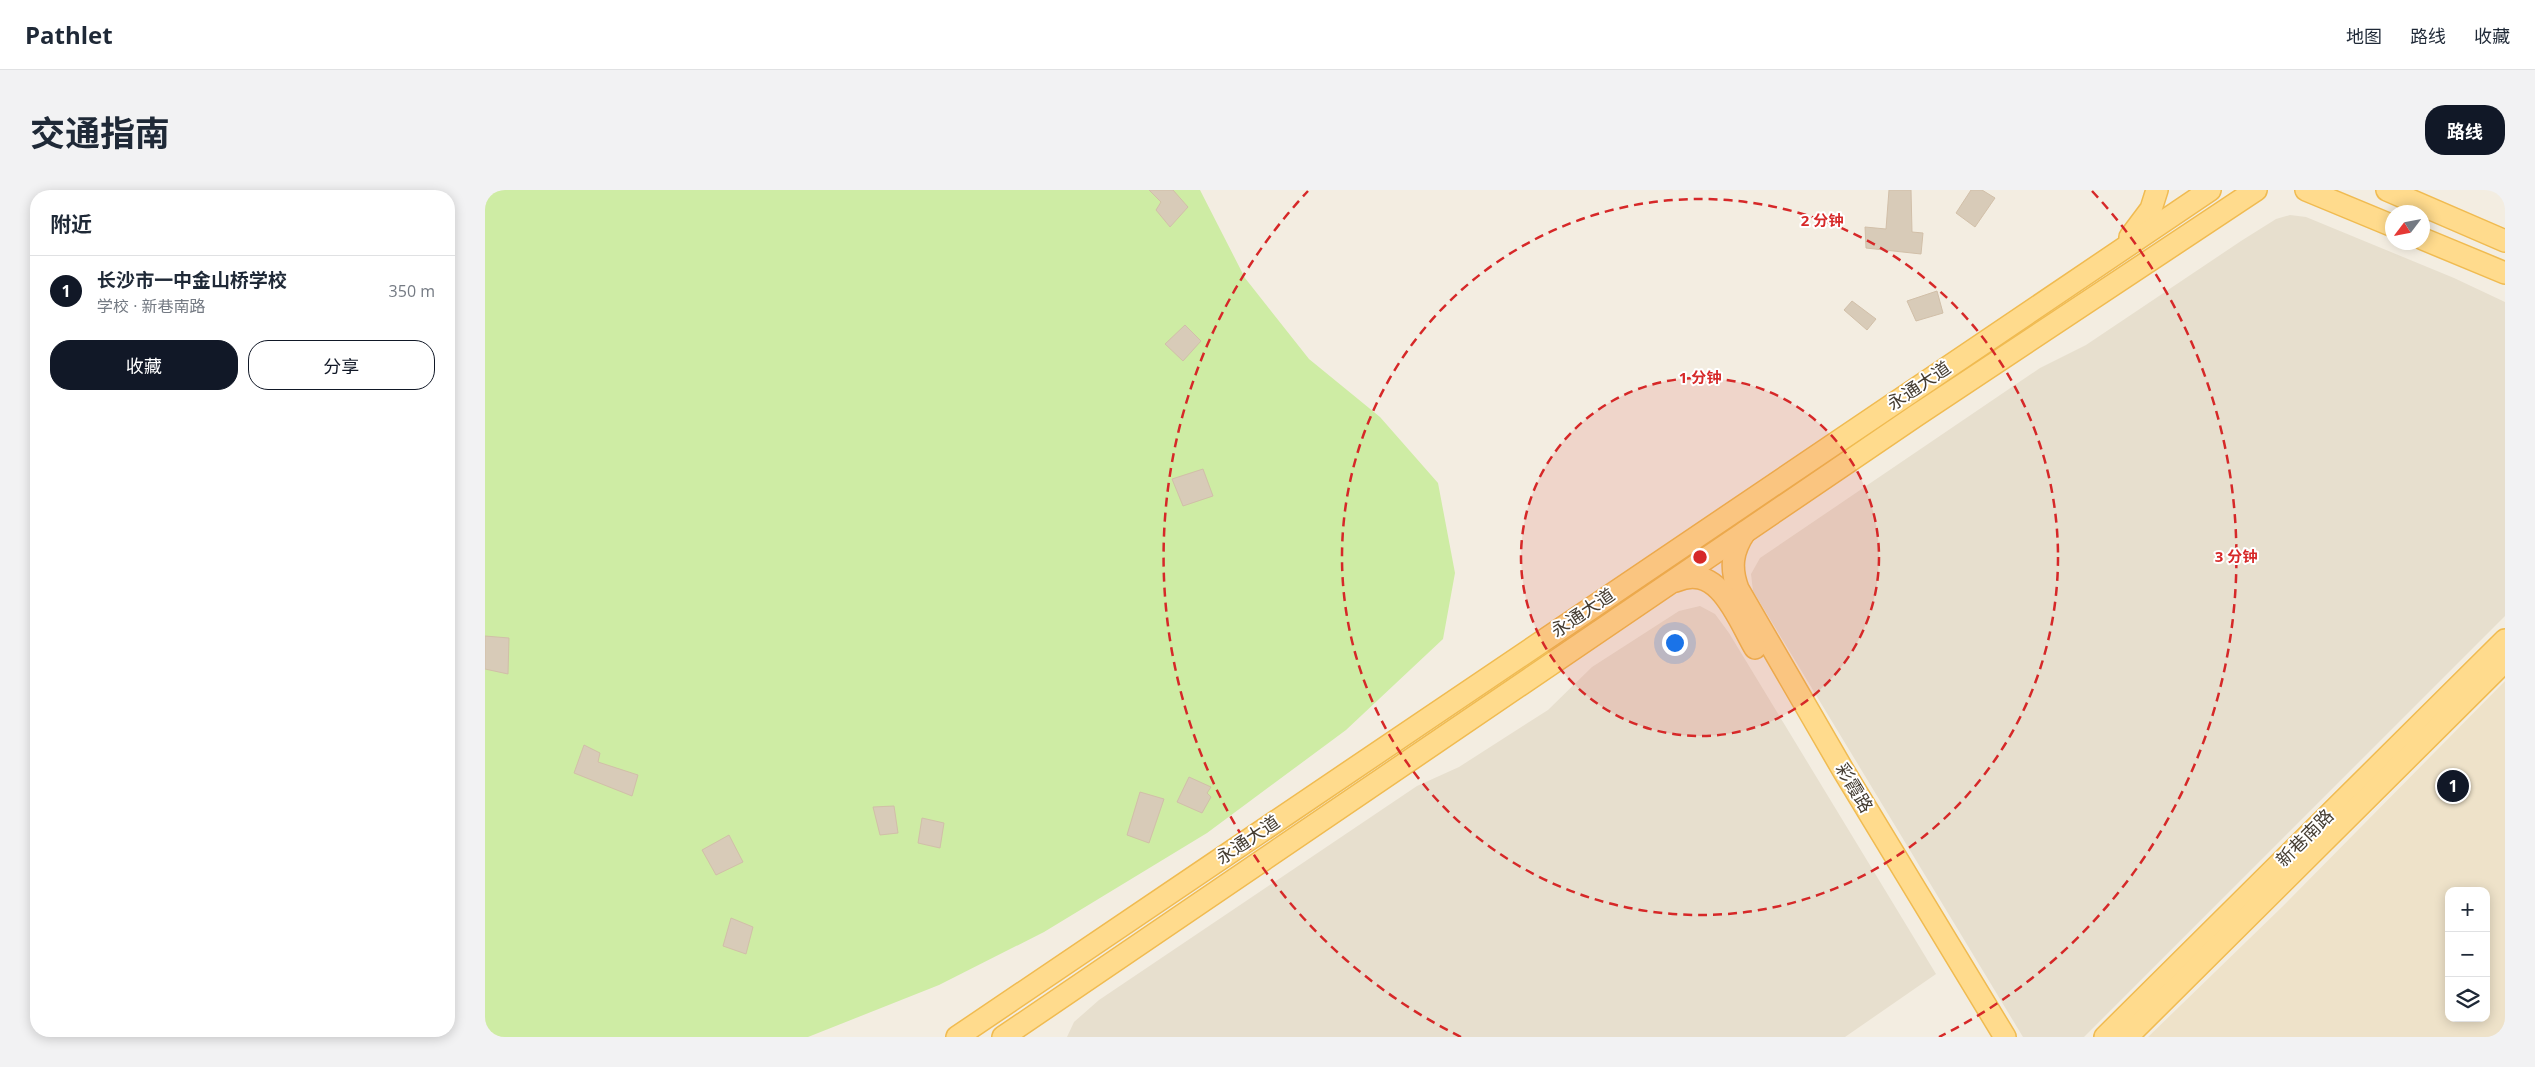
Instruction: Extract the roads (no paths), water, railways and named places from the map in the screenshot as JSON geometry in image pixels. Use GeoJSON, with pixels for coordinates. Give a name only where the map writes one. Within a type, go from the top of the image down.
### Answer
{"type":"FeatureCollection","features":[{"type":"Feature","properties":{"kind":"main road"},"geometry":{"type":"LineString","coordinates":[[2112,256],[2151,209],[2157,190]]}},
{"type":"Feature","properties":{"kind":"main road","name":"永通大道"},"geometry":{"type":"LineString","coordinates":[[957,1037],[980,1031],[994,1012],[2210,190]]}},
{"type":"Feature","properties":{"kind":"main road","name":"永通大道"},"geometry":{"type":"LineString","coordinates":[[1012,1036],[1041,1012],[1745,532],[2256,190]]}},
{"type":"Feature","properties":{"kind":"main road"},"geometry":{"type":"LineString","coordinates":[[2238,202],[2272,190]]}},
{"type":"Feature","properties":{"kind":"main road"},"geometry":{"type":"LineString","coordinates":[[2306,190],[2385,223]]}},
{"type":"Feature","properties":{"kind":"main road"},"geometry":{"type":"LineString","coordinates":[[2387,190],[2505,241]]}},
{"type":"Feature","properties":{"kind":"main road"},"geometry":{"type":"LineString","coordinates":[[2430,242],[2505,273]]}},
{"type":"Feature","properties":{"kind":"main road","name":"彩霞路"},"geometry":{"type":"LineString","coordinates":[[1745,532],[1733,557],[1734,579],[1738,589],[1843,770],[2005,1037]]}},
{"type":"Feature","properties":{"kind":"main road","name":"彩霞路"},"geometry":{"type":"LineString","coordinates":[[1667,586],[1684,578],[1697,577],[1710,581],[1721,590],[1990,1037]]}},
{"type":"Feature","properties":{"kind":"main road","name":"新巷南路"},"geometry":{"type":"LineString","coordinates":[[2105,1037],[2505,640]]}},
{"type":"Feature","properties":{"kind":"main road","name":"新巷南路"},"geometry":{"type":"LineString","coordinates":[[2127,1037],[2505,661]]}},
{"type":"Feature","properties":{"kind":"main road"},"geometry":{"type":"LineString","coordinates":[[994,1012],[1012,1036]]}},
{"type":"Feature","properties":{"kind":"place","name":"长沙市一中金山桥学校"},"geometry":{"type":"Point","coordinates":[2453,786]}}]}
